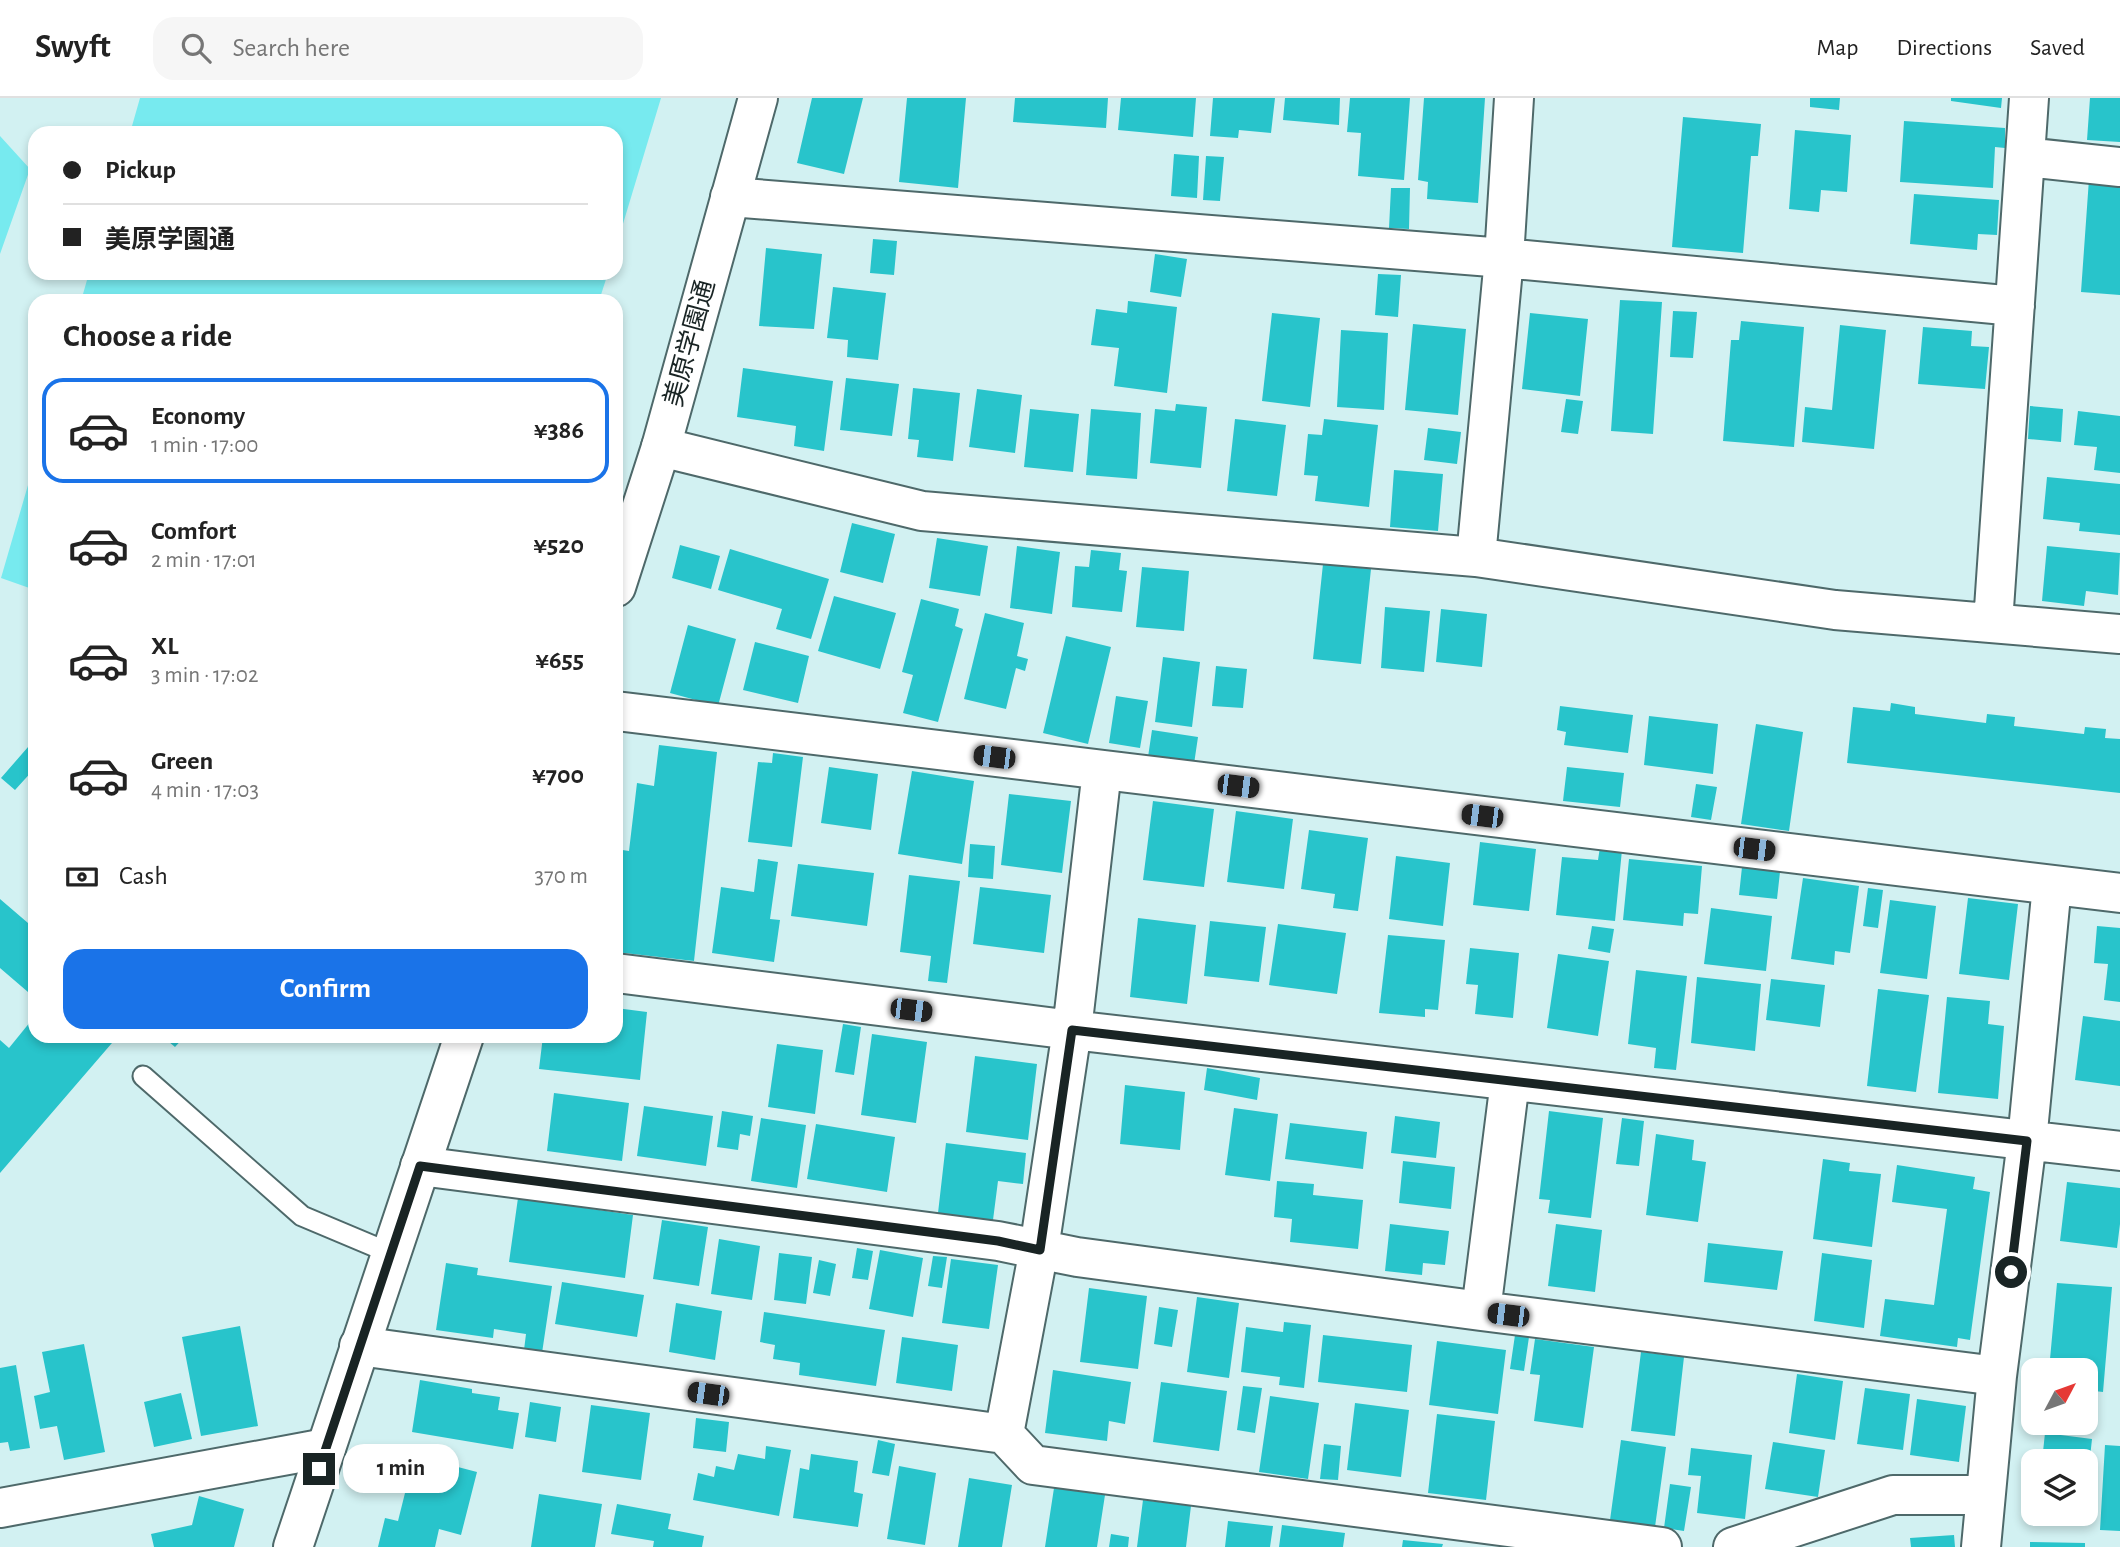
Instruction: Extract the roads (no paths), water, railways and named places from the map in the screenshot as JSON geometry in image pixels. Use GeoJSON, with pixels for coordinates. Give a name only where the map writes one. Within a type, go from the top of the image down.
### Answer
{"type":"FeatureCollection","features":[{"type":"Feature","properties":{"kind":"street","name":"美原学園通"},"geometry":{"type":"LineString","coordinates":[[623,565],[661,447],[758,98]]}},
{"type":"Feature","properties":{"kind":"street"},"geometry":{"type":"LineString","coordinates":[[1476,557],[1504,258],[1514,98]]}},
{"type":"Feature","properties":{"kind":"street"},"geometry":{"type":"LineString","coordinates":[[1993,623],[2029,98]]}},
{"type":"Feature","properties":{"kind":"street"},"geometry":{"type":"LineString","coordinates":[[2025,158],[2120,167]]}},
{"type":"Feature","properties":{"kind":"street"},"geometry":{"type":"LineString","coordinates":[[730,197],[1504,258],[2015,306]]}},
{"type":"Feature","properties":{"kind":"street"},"geometry":{"type":"LineString","coordinates":[[661,447],[922,511],[1476,557],[1835,610],[2120,634]]}},
{"type":"Feature","properties":{"kind":"street"},"geometry":{"type":"LineString","coordinates":[[623,712],[2120,893]]}},
{"type":"Feature","properties":{"kind":"street"},"geometry":{"type":"LineString","coordinates":[[1004,1434],[1040,1250],[1072,1030],[1102,770]]}},
{"type":"Feature","properties":{"kind":"street"},"geometry":{"type":"LineString","coordinates":[[1981,1547],[1997,1376],[2027,1141],[2052,885]]}},
{"type":"Feature","properties":{"kind":"street"},"geometry":{"type":"LineString","coordinates":[[623,973],[1072,1030],[2120,1151]]}},
{"type":"Feature","properties":{"kind":"street"},"geometry":{"type":"LineString","coordinates":[[293,1547],[462,1043]]}},
{"type":"Feature","properties":{"kind":"street"},"geometry":{"type":"LineString","coordinates":[[1481,1311],[1510,1081]]}},
{"type":"Feature","properties":{"kind":"street"},"geometry":{"type":"LineString","coordinates":[[420,1166],[984,1240],[1090,1258],[1481,1311],[1997,1376]]}},
{"type":"Feature","properties":{"kind":"street"},"geometry":{"type":"LineString","coordinates":[[359,1346],[1004,1434],[1033,1465],[1662,1547]]}},
{"type":"Feature","properties":{"kind":"street"},"geometry":{"type":"LineString","coordinates":[[0,1508],[326,1448]]}},
{"type":"Feature","properties":{"kind":"street"},"geometry":{"type":"LineString","coordinates":[[1733,1547],[1893,1495],[1985,1494]]}},
{"type":"Feature","properties":{"kind":"lane"},"geometry":{"type":"LineString","coordinates":[[143,1076],[302,1216],[390,1253]]}}]}
